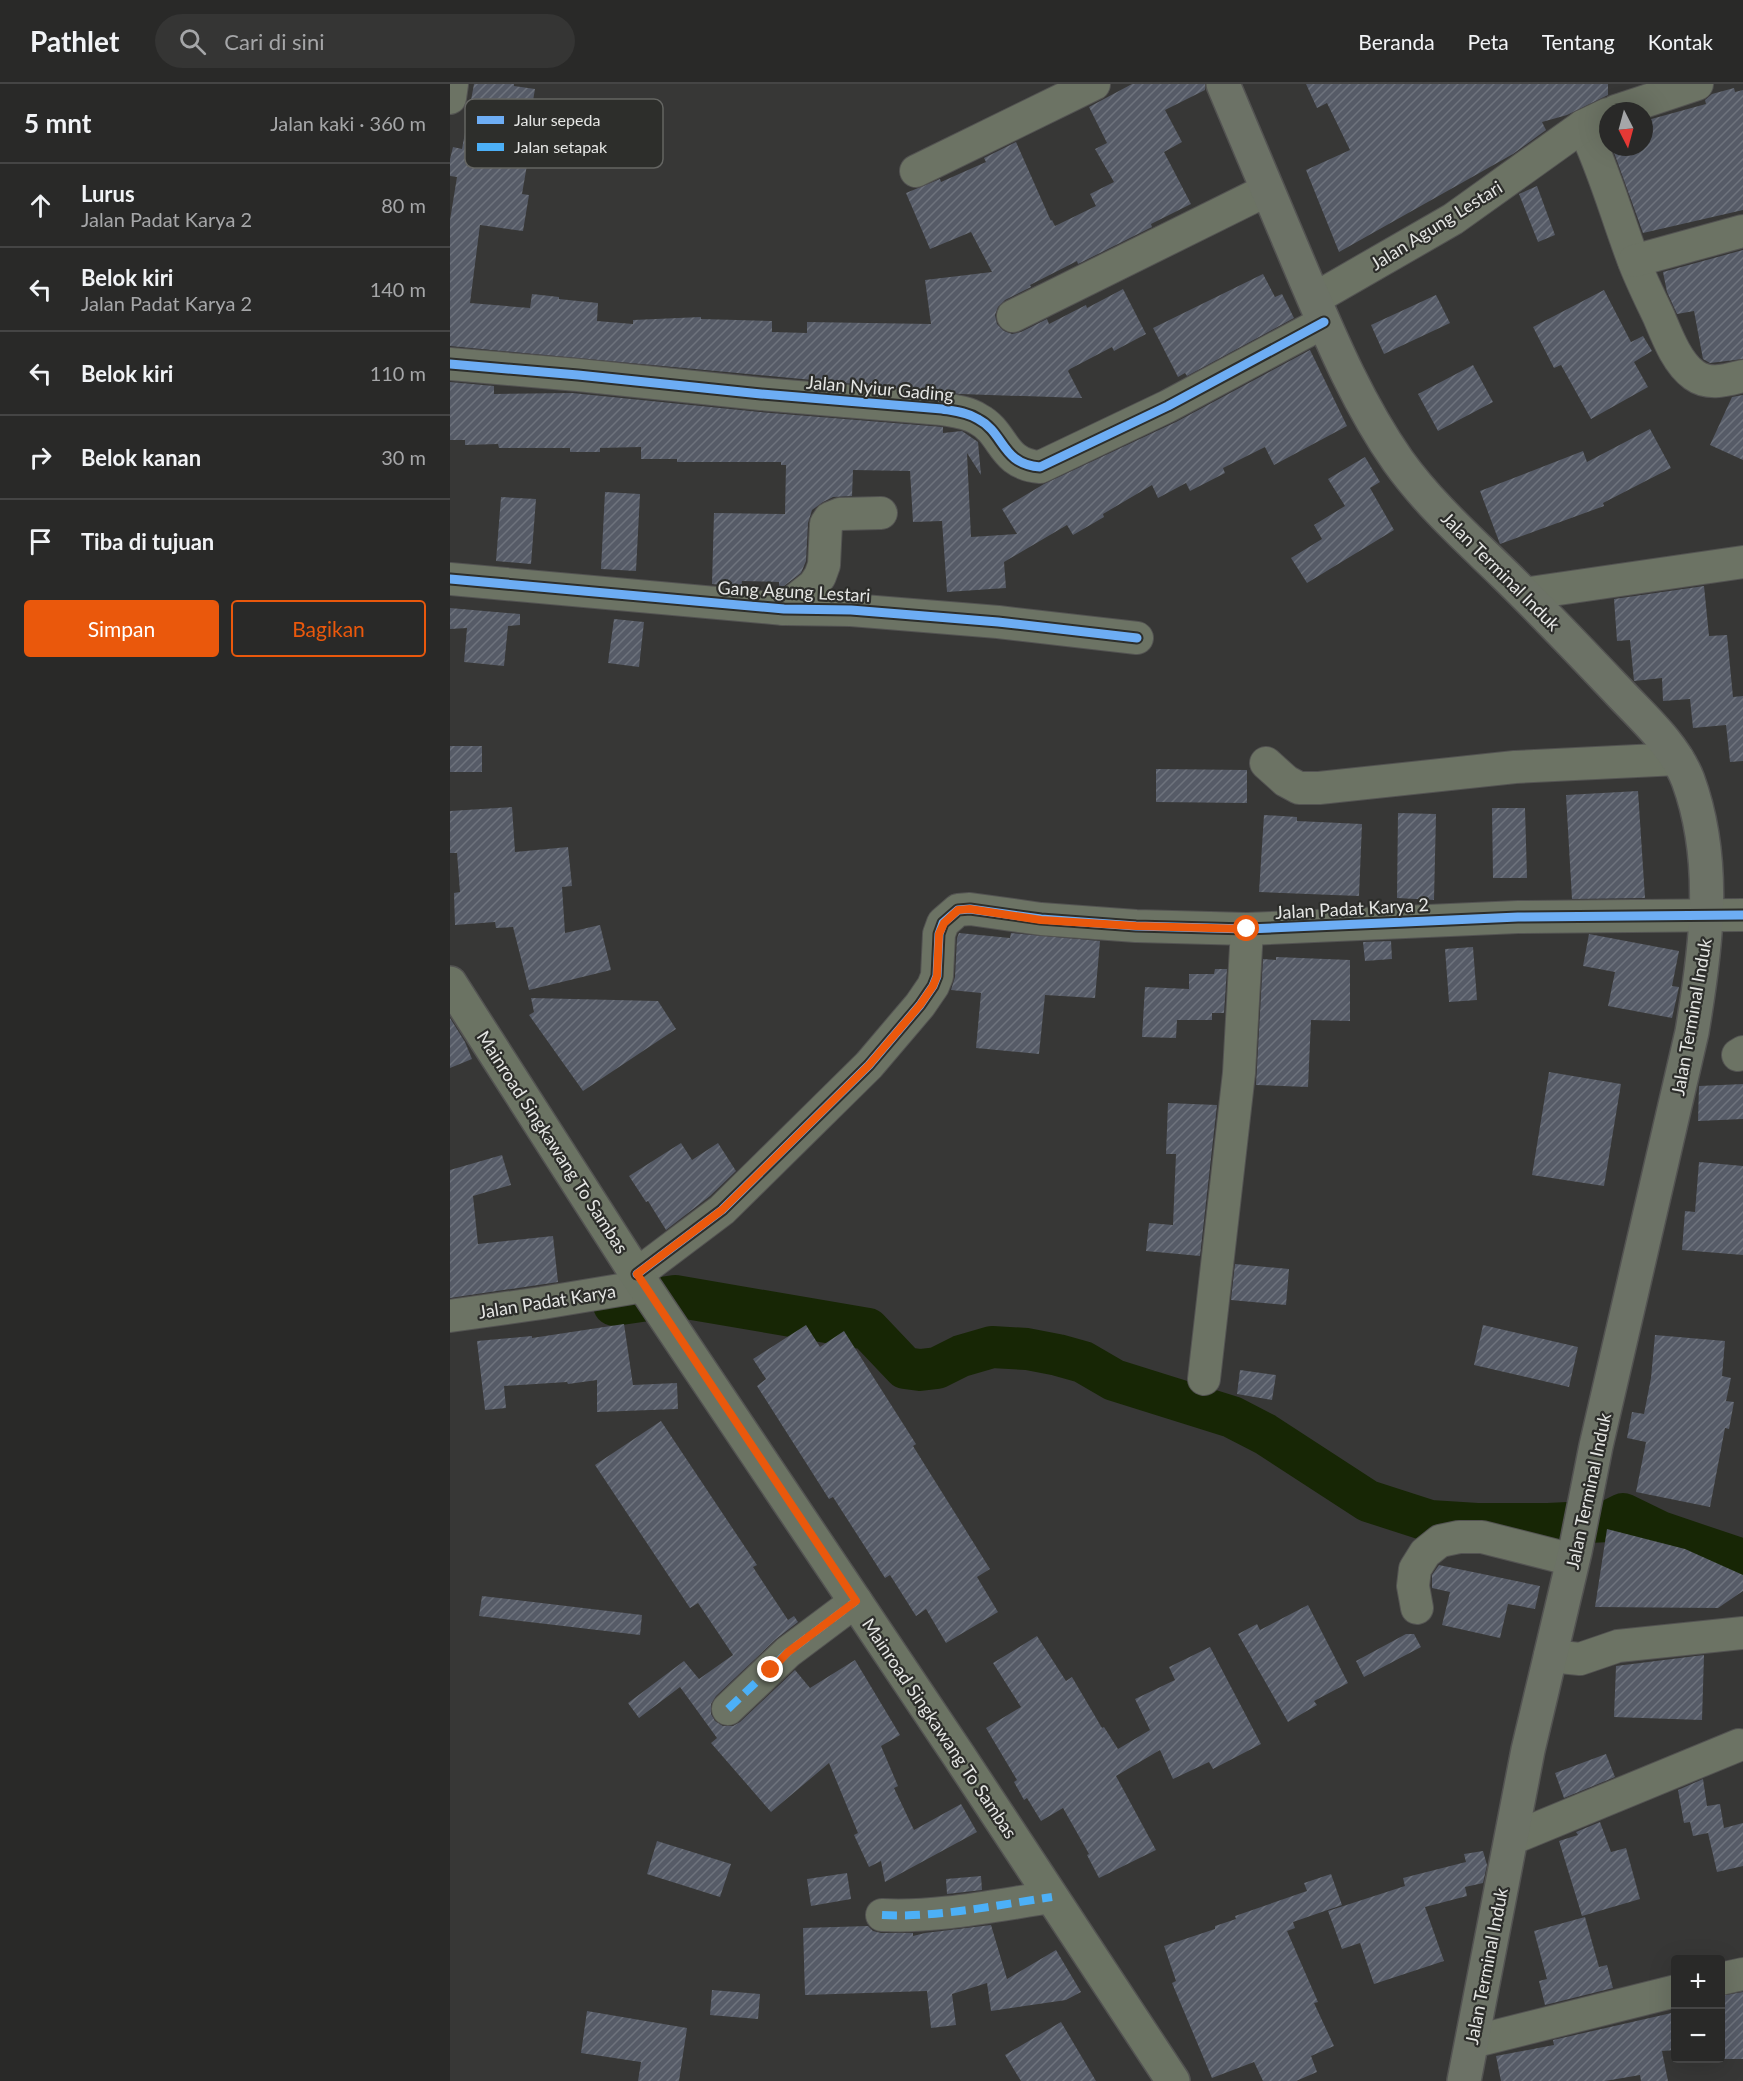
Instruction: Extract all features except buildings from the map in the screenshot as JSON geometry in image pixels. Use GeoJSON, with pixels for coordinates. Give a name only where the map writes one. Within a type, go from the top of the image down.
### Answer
{"type":"FeatureCollection","features":[{"type":"Feature","properties":{"kind":"highway","name":"Jalan Terminal Induk"},"geometry":{"type":"LineString","coordinates":[[1223,84],[1319,310],[1366,411],[1418,487],[1524,594],[1654,730],[1678,759],[1692,795],[1704,847],[1707,915],[1701,978],[1692,1032],[1528,1750],[1464,2081]]}},
{"type":"Feature","properties":{"kind":"main road","name":"Mainroad Singkawang To Sambas"},"geometry":{"type":"LineString","coordinates":[[450,983],[648,1290],[1173,2081]]}},
{"type":"Feature","properties":{"kind":"street"},"geometry":{"type":"LineString","coordinates":[[450,98],[452,84]]}},
{"type":"Feature","properties":{"kind":"street"},"geometry":{"type":"LineString","coordinates":[[916,171],[1094,84]]}},
{"type":"Feature","properties":{"kind":"street"},"geometry":{"type":"LineString","coordinates":[[1643,102],[1697,84]]}},
{"type":"Feature","properties":{"kind":"street"},"geometry":{"type":"LineString","coordinates":[[1596,120],[1602,167],[1634,261],[1670,341],[1689,371],[1696,377],[1707,381],[1728,380],[1743,376]]}},
{"type":"Feature","properties":{"kind":"street","name":"Jalan Agung Lestari"},"geometry":{"type":"LineString","coordinates":[[1319,310],[1596,120]]}},
{"type":"Feature","properties":{"kind":"street"},"geometry":{"type":"LineString","coordinates":[[1013,316],[1267,190]]}},
{"type":"Feature","properties":{"kind":"street"},"geometry":{"type":"LineString","coordinates":[[1634,261],[1743,231]]}},
{"type":"Feature","properties":{"kind":"street","name":"Jalan Nyiur Gading"},"geometry":{"type":"LineString","coordinates":[[450,364],[963,412],[980,419],[1009,454],[1020,462],[1040,467],[1167,406],[1319,310]]}},
{"type":"Feature","properties":{"kind":"street"},"geometry":{"type":"LineString","coordinates":[[784,609],[814,585],[820,576],[824,565],[826,524],[830,518],[840,514],[880,513]]}},
{"type":"Feature","properties":{"kind":"street"},"geometry":{"type":"LineString","coordinates":[[1524,594],[1743,562]]}},
{"type":"Feature","properties":{"kind":"street","name":"Gang Agung Lestari"},"geometry":{"type":"LineString","coordinates":[[450,579],[784,609],[851,610],[999,622],[1137,638]]}},
{"type":"Feature","properties":{"kind":"street"},"geometry":{"type":"LineString","coordinates":[[1266,763],[1286,781],[1299,788],[1319,788],[1515,766],[1678,759]]}},
{"type":"Feature","properties":{"kind":"street","name":"Jalan Padat Karya 2"},"geometry":{"type":"LineString","coordinates":[[648,1290],[722,1210],[869,1065],[920,1005],[937,976],[939,934],[944,923],[958,910],[970,909],[1041,920],[1247,929],[1518,917],[1743,915]]}},
{"type":"Feature","properties":{"kind":"street"},"geometry":{"type":"LineString","coordinates":[[1204,1379],[1239,1073],[1247,929]]}},
{"type":"Feature","properties":{"kind":"street","name":"Jalan Padat Karya"},"geometry":{"type":"LineString","coordinates":[[450,1316],[648,1290]]}},
{"type":"Feature","properties":{"kind":"street"},"geometry":{"type":"LineString","coordinates":[[1418,1608],[1413,1586],[1414,1569],[1425,1553],[1440,1541],[1459,1537],[1482,1537],[1574,1556]]}},
{"type":"Feature","properties":{"kind":"street"},"geometry":{"type":"LineString","coordinates":[[728,1709],[788,1652],[856,1601]]}},
{"type":"Feature","properties":{"kind":"street"},"geometry":{"type":"LineString","coordinates":[[1550,1656],[1580,1659],[1618,1646],[1743,1633]]}},
{"type":"Feature","properties":{"kind":"street"},"geometry":{"type":"LineString","coordinates":[[1511,1839],[1739,1745]]}},
{"type":"Feature","properties":{"kind":"street"},"geometry":{"type":"LineString","coordinates":[[882,1915],[898,1916],[982,1908],[1052,1897]]}},
{"type":"Feature","properties":{"kind":"street"},"geometry":{"type":"LineString","coordinates":[[1725,1978],[1743,1974]]}},
{"type":"Feature","properties":{"kind":"street"},"geometry":{"type":"LineString","coordinates":[[1472,2042],[1671,1992]]}},
{"type":"Feature","properties":{"kind":"waterway"},"geometry":{"type":"LineString","coordinates":[[614,1305],[675,1296],[868,1329],[905,1368],[920,1370],[937,1368],[961,1356],[992,1347],[1027,1349],[1058,1355],[1083,1362],[1114,1380],[1232,1417],[1265,1434],[1368,1501],[1430,1521],[1477,1524],[1548,1524],[1609,1521],[1623,1514],[1660,1532],[1743,1560]]}},
{"type":"Feature","properties":{"kind":"marked path"},"geometry":{"type":"LineString","coordinates":[[728,1709],[788,1652],[856,1601]]}},
{"type":"Feature","properties":{"kind":"marked path"},"geometry":{"type":"LineString","coordinates":[[882,1915],[945,1913],[1052,1897]]}},
{"type":"Feature","properties":{"kind":"cycle path"},"geometry":{"type":"LineString","coordinates":[[450,364],[956,411],[974,417],[987,425],[1010,454],[1018,460],[1027,465],[1040,467],[1168,406],[1324,322]]}},
{"type":"Feature","properties":{"kind":"cycle path"},"geometry":{"type":"LineString","coordinates":[[450,579],[784,609],[851,610],[998,622],[1137,638]]}},
{"type":"Feature","properties":{"kind":"cycle path"},"geometry":{"type":"LineString","coordinates":[[637,1274],[722,1210],[869,1065],[920,1005],[933,986],[937,976],[939,934],[943,923],[958,910],[970,909],[1041,919],[1136,926],[1247,929],[1518,917],[1743,915]]}},
{"type":"Feature","properties":{"kind":"route"},"geometry":{"type":"LineString","coordinates":[[771,1670],[788,1652],[856,1601],[637,1274],[722,1210],[869,1065],[920,1005],[933,986],[937,976],[939,934],[944,923],[958,910],[998,912],[1041,920],[1136,926],[1247,929]]}}]}
